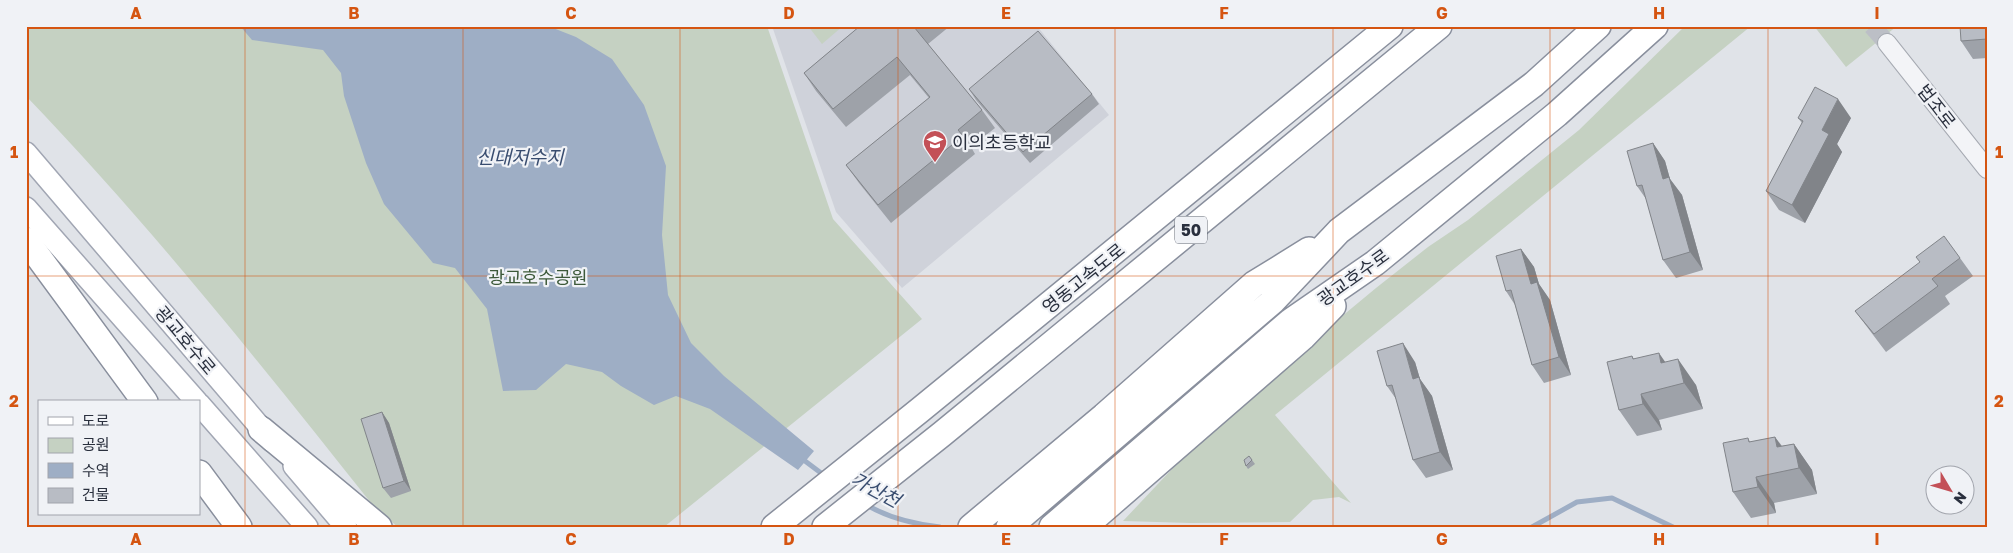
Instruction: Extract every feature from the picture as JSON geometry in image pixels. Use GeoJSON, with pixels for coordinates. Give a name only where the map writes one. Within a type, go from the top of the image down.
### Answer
{"type":"FeatureCollection","features":[{"type":"Feature","properties":{"kind":"highway","name":"영동고속도로"},"geometry":{"type":"LineString","coordinates":[[774,527],[1390,26]]}},
{"type":"Feature","properties":{"kind":"highway","name":"영동고속도로"},"geometry":{"type":"LineString","coordinates":[[825,527],[942,434],[1439,26]]}},
{"type":"Feature","properties":{"kind":"highway","name":"광교호수로"},"geometry":{"type":"LineString","coordinates":[[1009,527],[1273,301],[1339,232],[1534,84],[1598,26]]}},
{"type":"Feature","properties":{"kind":"highway","name":"광교호수로"},"geometry":{"type":"LineString","coordinates":[[1052,527],[1291,321],[1375,263],[1557,114],[1655,26]]}},
{"type":"Feature","properties":{"kind":"highway"},"geometry":{"type":"LineString","coordinates":[[971,527],[1104,416],[1254,284],[1339,232]]}},
{"type":"Feature","properties":{"kind":"highway"},"geometry":{"type":"LineString","coordinates":[[26,240],[145,400]]}},
{"type":"Feature","properties":{"kind":"highway"},"geometry":{"type":"LineString","coordinates":[[1084,527],[1303,337],[1375,263]]}},
{"type":"Feature","properties":{"kind":"highway"},"geometry":{"type":"LineString","coordinates":[[262,429],[379,527]]}},
{"type":"Feature","properties":{"kind":"highway"},"geometry":{"type":"LineString","coordinates":[[200,474],[239,527]]}},
{"type":"Feature","properties":{"kind":"main road","name":"광교호수로"},"geometry":{"type":"LineString","coordinates":[[26,153],[346,527]]}},
{"type":"Feature","properties":{"kind":"main road","name":"광교호수로"},"geometry":{"type":"LineString","coordinates":[[26,208],[195,400]]}},
{"type":"Feature","properties":{"kind":"main road","name":"광교호수로"},"geometry":{"type":"LineString","coordinates":[[200,405],[307,527]]}},
{"type":"Feature","properties":{"kind":"street","name":"법조로"},"geometry":{"type":"LineString","coordinates":[[1887,43],[1987,169]]}},
{"type":"Feature","properties":{"kind":"shaded area","name":"이의초등학교"},"geometry":{"type":"Polygon","coordinates":[[[772,26],[1037,26],[1109,115],[902,288],[836,212],[772,26]]]}},
{"type":"Feature","properties":{"kind":"green space","name":"광교호수공원"},"geometry":{"type":"Polygon","coordinates":[[[26,26],[767,26],[833,219],[922,319],[664,527],[398,527],[375,508],[162,246],[118,195],[26,96],[26,26]]]}},
{"type":"Feature","properties":{"kind":"green space"},"geometry":{"type":"Polygon","coordinates":[[[808,26],[843,26],[822,44],[808,26]]]}},
{"type":"Feature","properties":{"kind":"green space"},"geometry":{"type":"Polygon","coordinates":[[[1685,26],[1751,26],[1275,415],[1351,503],[1339,497],[1313,500],[1290,522],[1191,523],[1123,521],[1223,415],[1376,288],[1428,247],[1468,220],[1579,130],[1685,26]]]}},
{"type":"Feature","properties":{"kind":"green space"},"geometry":{"type":"Polygon","coordinates":[[[1814,26],[1897,26],[1846,67],[1814,26]]]}},
{"type":"Feature","properties":{"kind":"water","name":"신대저수지"},"geometry":{"type":"Polygon","coordinates":[[[240,26],[548,26],[576,37],[612,59],[644,105],[666,166],[662,235],[668,295],[691,343],[724,376],[814,451],[798,470],[710,409],[676,396],[654,405],[621,386],[602,372],[566,364],[536,390],[503,391],[487,309],[455,268],[433,263],[384,204],[366,163],[344,96],[341,73],[323,50],[252,40],[240,26]]]}},
{"type":"Feature","properties":{"kind":"building"},"geometry":{"type":"Polygon","coordinates":[[[860,26],[915,26],[982,110],[958,130],[963,136],[878,205],[846,165],[930,97],[897,57],[833,109],[804,73],[860,26]]]}},
{"type":"Feature","properties":{"kind":"building"},"geometry":{"type":"Polygon","coordinates":[[[1960,26],[1987,26],[1987,39],[1961,41],[1960,26]]]}},
{"type":"Feature","properties":{"kind":"building"},"geometry":{"type":"Polygon","coordinates":[[[1038,31],[1092,94],[1023,152],[969,89],[1038,31]]]}},
{"type":"Feature","properties":{"kind":"building"},"geometry":{"type":"Polygon","coordinates":[[[1815,87],[1838,99],[1822,130],[1829,134],[1792,205],[1766,191],[1803,121],[1798,118],[1815,87]]]}},
{"type":"Feature","properties":{"kind":"building"},"geometry":{"type":"Polygon","coordinates":[[[1653,143],[1663,179],[1669,177],[1690,252],[1663,260],[1642,185],[1637,186],[1627,151],[1653,143]]]}},
{"type":"Feature","properties":{"kind":"building"},"geometry":{"type":"Polygon","coordinates":[[[1944,236],[1960,258],[1932,279],[1938,286],[1874,334],[1855,311],[1920,262],[1916,257],[1944,236]]]}},
{"type":"Feature","properties":{"kind":"building"},"geometry":{"type":"Polygon","coordinates":[[[1521,249],[1531,284],[1537,282],[1559,357],[1532,365],[1511,290],[1506,291],[1496,256],[1521,249]]]}},
{"type":"Feature","properties":{"kind":"building"},"geometry":{"type":"Polygon","coordinates":[[[1403,343],[1413,379],[1419,377],[1440,452],[1413,460],[1392,385],[1387,386],[1377,351],[1403,343]]]}},
{"type":"Feature","properties":{"kind":"building"},"geometry":{"type":"Polygon","coordinates":[[[1659,353],[1661,363],[1678,359],[1684,383],[1641,394],[1643,404],[1619,410],[1607,362],[1632,356],[1633,359],[1659,353]]]}},
{"type":"Feature","properties":{"kind":"building"},"geometry":{"type":"Polygon","coordinates":[[[382,412],[404,481],[383,488],[361,419],[382,412]]]}},
{"type":"Feature","properties":{"kind":"building"},"geometry":{"type":"Polygon","coordinates":[[[1775,437],[1777,447],[1794,444],[1799,468],[1756,477],[1758,487],[1733,492],[1723,443],[1748,438],[1749,442],[1775,437]]]}},
{"type":"Feature","properties":{"kind":"building"},"geometry":{"type":"Polygon","coordinates":[[[1249,456],[1252,460],[1246,466],[1244,460],[1249,456]]]}},
{"type":"Feature","properties":{"kind":"waterway","name":"가산천"},"geometry":{"type":"LineString","coordinates":[[805,461],[825,476]]}},
{"type":"Feature","properties":{"kind":"waterway","name":"가산천"},"geometry":{"type":"LineString","coordinates":[[1532,527],[1577,502],[1612,498],[1673,527]]}},
{"type":"Feature","properties":{"kind":"waterway","name":"가산천"},"geometry":{"type":"LineString","coordinates":[[865,504],[901,520],[940,527]]}},
{"type":"Feature","properties":{"kind":"tunnel"},"geometry":{"type":"LineString","coordinates":[[1872,26],[1887,43]]}},
{"type":"Feature","properties":{"kind":"place","name":"이의초등학교"},"geometry":{"type":"Point","coordinates":[935,163]}}]}
